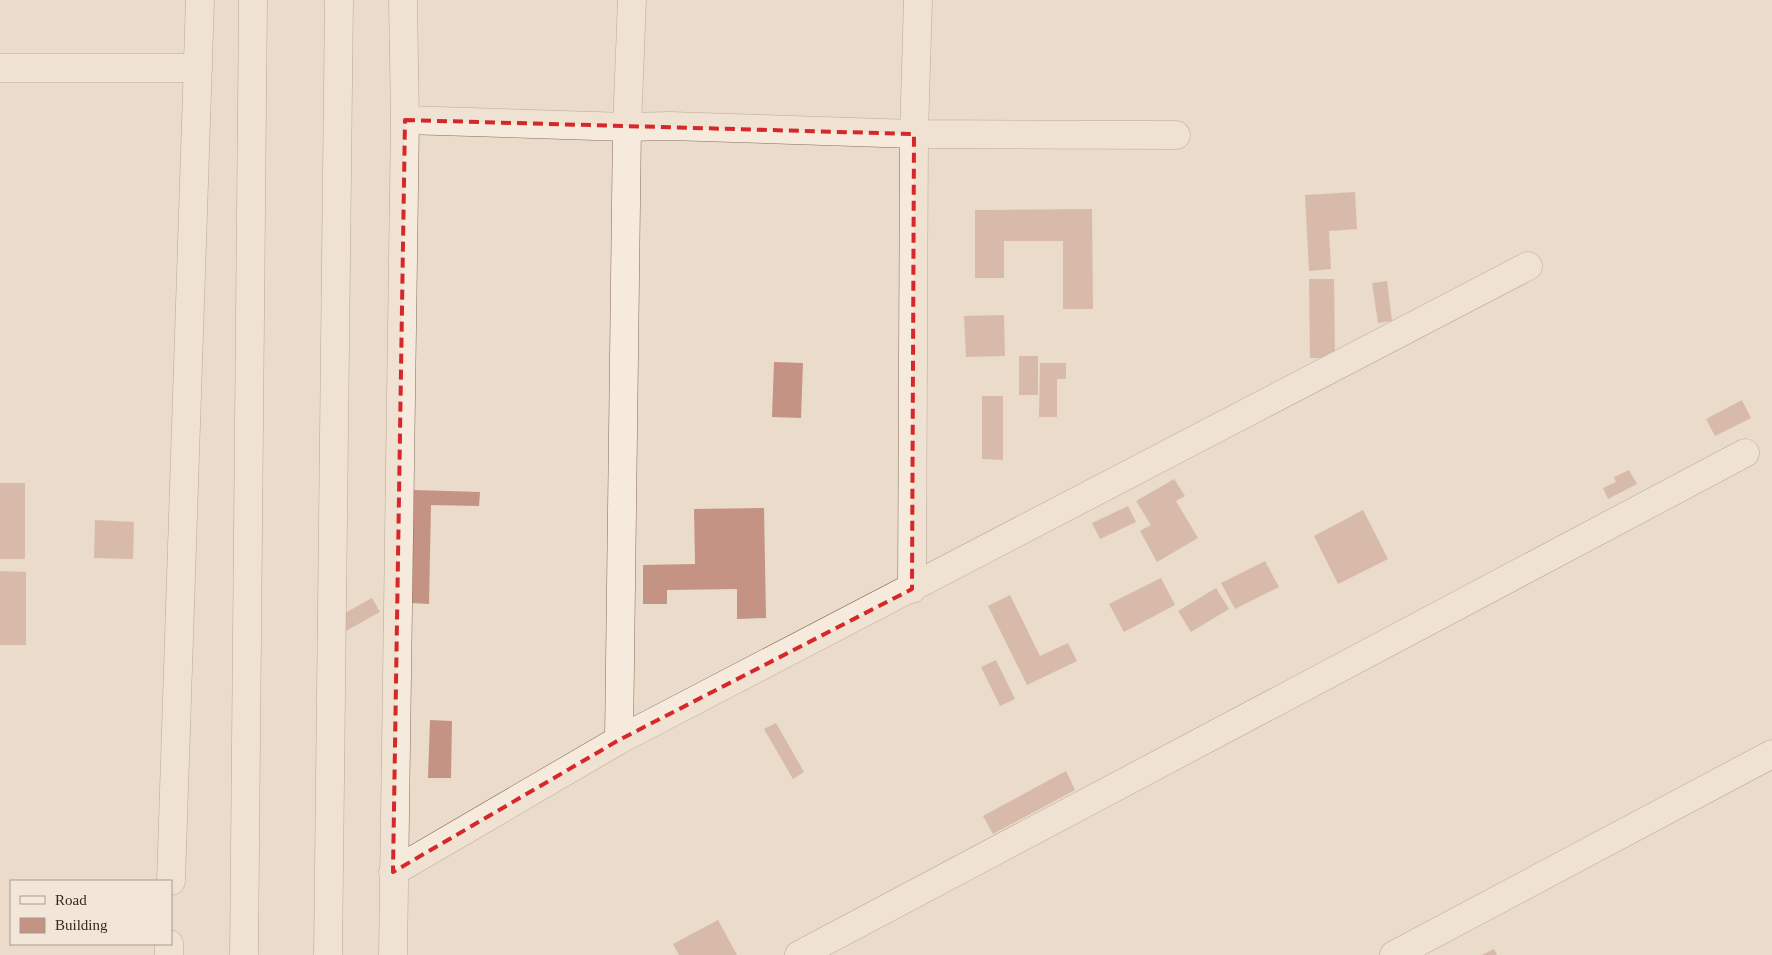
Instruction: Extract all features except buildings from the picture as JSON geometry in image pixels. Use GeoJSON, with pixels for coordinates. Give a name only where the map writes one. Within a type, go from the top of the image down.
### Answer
{"type":"FeatureCollection","features":[{"type":"Feature","properties":{"kind":"street"},"geometry":{"type":"LineString","coordinates":[[171,880],[200,0]]}},
{"type":"Feature","properties":{"kind":"street"},"geometry":{"type":"LineString","coordinates":[[244,955],[253,0]]}},
{"type":"Feature","properties":{"kind":"street"},"geometry":{"type":"LineString","coordinates":[[328,955],[338,0]]}},
{"type":"Feature","properties":{"kind":"street"},"geometry":{"type":"LineString","coordinates":[[392,955],[405,120],[403,0]]}},
{"type":"Feature","properties":{"kind":"street"},"geometry":{"type":"LineString","coordinates":[[619,740],[627,127],[632,0]]}},
{"type":"Feature","properties":{"kind":"street"},"geometry":{"type":"LineString","coordinates":[[912,589],[914,134],[918,0]]}},
{"type":"Feature","properties":{"kind":"street"},"geometry":{"type":"LineString","coordinates":[[0,68],[198,68]]}},
{"type":"Feature","properties":{"kind":"street"},"geometry":{"type":"LineString","coordinates":[[405,120],[627,127],[680,126],[914,134],[1176,135]]}},
{"type":"Feature","properties":{"kind":"street"},"geometry":{"type":"LineString","coordinates":[[393,872],[619,740],[912,589],[1528,266]]}},
{"type":"Feature","properties":{"kind":"street"},"geometry":{"type":"LineString","coordinates":[[798,955],[1745,453]]}},
{"type":"Feature","properties":{"kind":"street"},"geometry":{"type":"LineString","coordinates":[[1394,955],[1772,754]]}},
{"type":"Feature","properties":{"kind":"highlighted area"},"geometry":{"type":"Polygon","coordinates":[[[405,120],[914,134],[912,589],[619,740],[393,872],[405,120]]]}}]}
